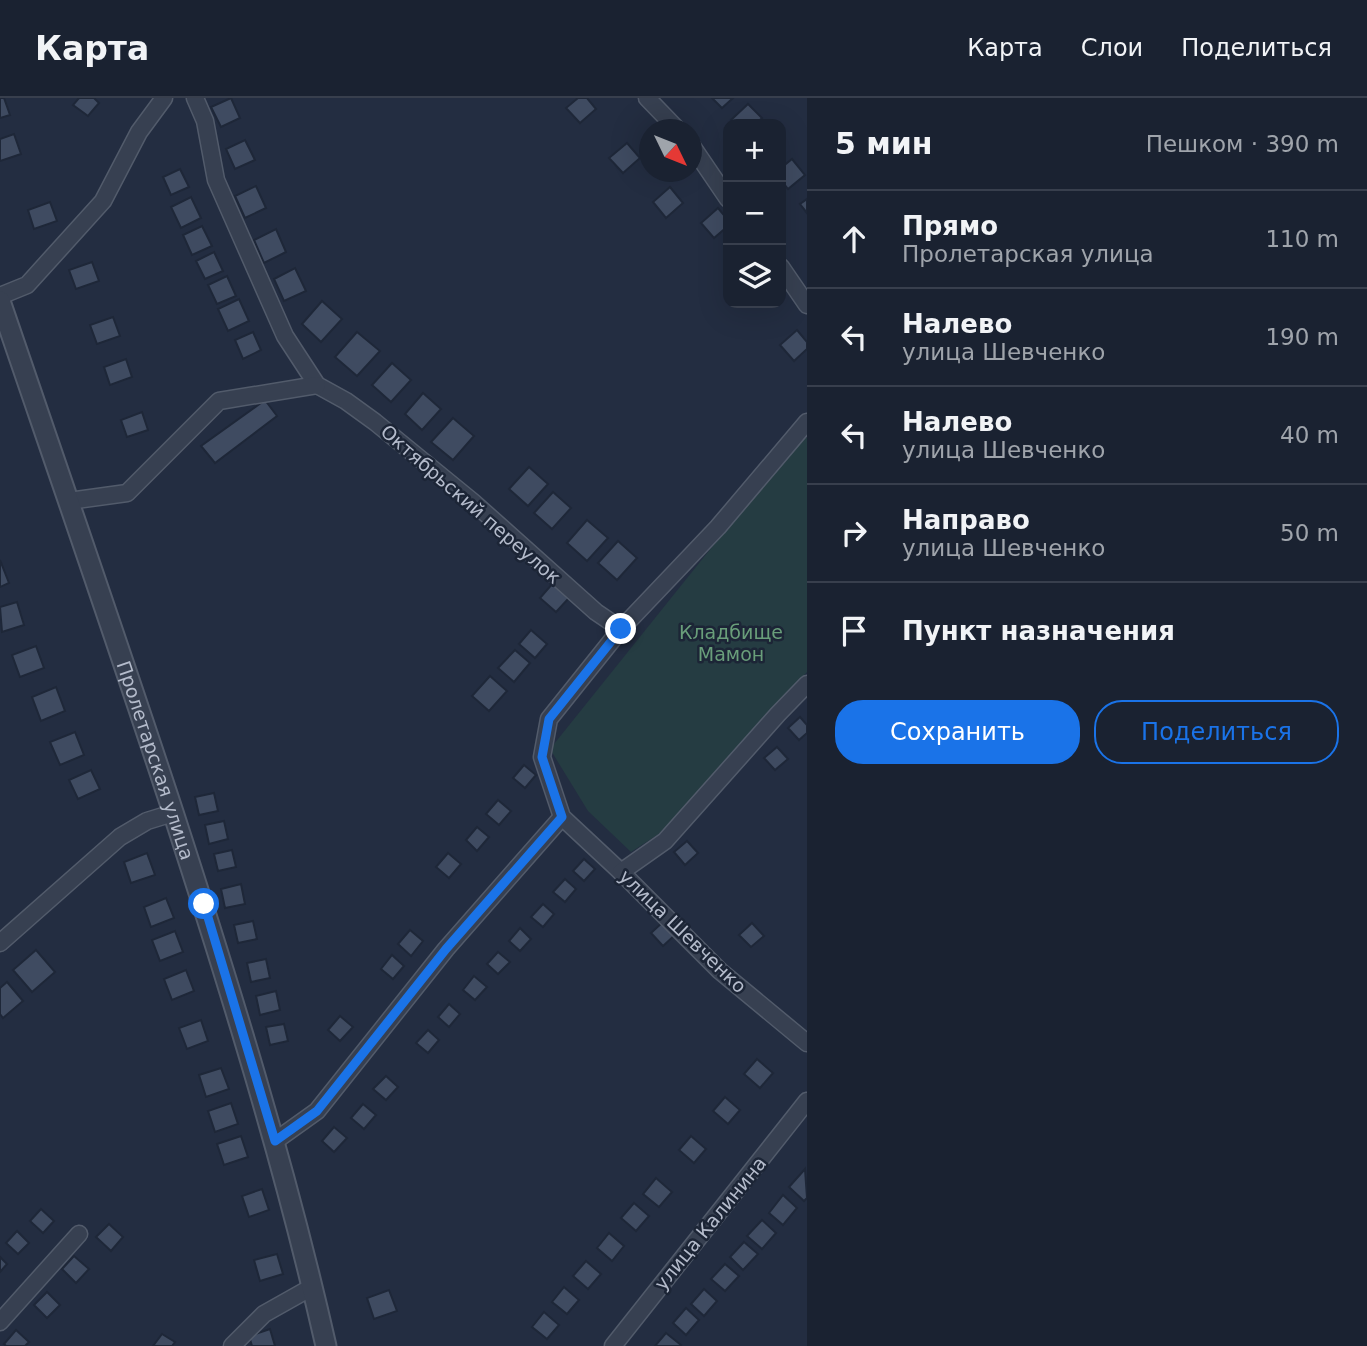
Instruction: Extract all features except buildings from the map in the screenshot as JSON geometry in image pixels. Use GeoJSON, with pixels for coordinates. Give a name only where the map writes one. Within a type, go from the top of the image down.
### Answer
{"type":"FeatureCollection","features":[{"type":"Feature","properties":{"kind":"street"},"geometry":{"type":"LineString","coordinates":[[0,299],[27,285],[103,201],[139,132],[164,98]]}},
{"type":"Feature","properties":{"kind":"street","name":"Октябрьский переулок"},"geometry":{"type":"LineString","coordinates":[[195,98],[205,121],[216,180],[285,335],[317,385],[376,422],[473,502],[596,612],[621,629]]}},
{"type":"Feature","properties":{"kind":"street"},"geometry":{"type":"LineString","coordinates":[[647,98],[667,119]]}},
{"type":"Feature","properties":{"kind":"street"},"geometry":{"type":"LineString","coordinates":[[702,162],[723,192]]}},
{"type":"Feature","properties":{"kind":"street"},"geometry":{"type":"LineString","coordinates":[[786,274],[807,305]]}},
{"type":"Feature","properties":{"kind":"street","name":"Пролетарская улица"},"geometry":{"type":"LineString","coordinates":[[0,299],[125,661],[204,904],[275,1141],[326,1346]]}},
{"type":"Feature","properties":{"kind":"street"},"geometry":{"type":"LineString","coordinates":[[69,501],[127,493],[219,401],[317,385]]}},
{"type":"Feature","properties":{"kind":"street","name":"улица Шевченко"},"geometry":{"type":"LineString","coordinates":[[807,422],[718,527],[621,629],[549,719],[542,757],[562,817],[720,971],[807,1043]]}},
{"type":"Feature","properties":{"kind":"street"},"geometry":{"type":"LineString","coordinates":[[621,872],[665,841],[807,684]]}},
{"type":"Feature","properties":{"kind":"street"},"geometry":{"type":"LineString","coordinates":[[3,933],[120,837],[147,821],[173,813]]}},
{"type":"Feature","properties":{"kind":"street"},"geometry":{"type":"LineString","coordinates":[[275,1141],[317,1111],[446,949],[562,817]]}},
{"type":"Feature","properties":{"kind":"street","name":"улица Калинина"},"geometry":{"type":"LineString","coordinates":[[613,1346],[807,1101]]}},
{"type":"Feature","properties":{"kind":"street"},"geometry":{"type":"LineString","coordinates":[[0,1322],[79,1234]]}},
{"type":"Feature","properties":{"kind":"street"},"geometry":{"type":"LineString","coordinates":[[232,1346],[264,1314],[313,1287]]}},
{"type":"Feature","properties":{"kind":"green space","name":"Кладбище Мамон"},"geometry":{"type":"Polygon","coordinates":[[[801,436],[807,438],[807,672],[662,832],[631,852],[588,811],[550,749],[801,436]]]}},
{"type":"Feature","properties":{"kind":"route"},"geometry":{"type":"LineString","coordinates":[[204,904],[275,1141],[317,1111],[446,949],[562,817],[542,757],[549,719],[621,629]]}}]}
